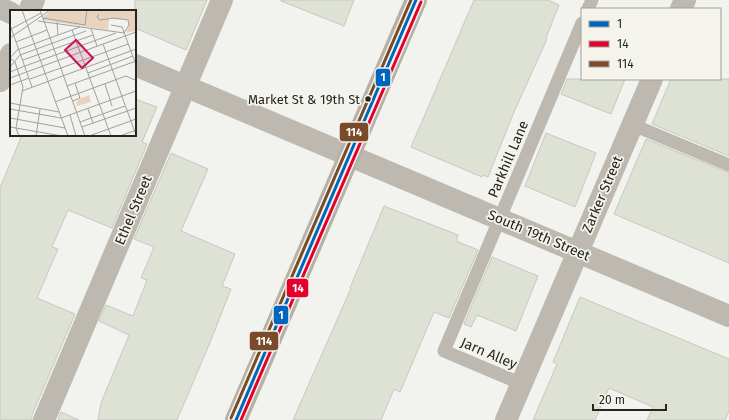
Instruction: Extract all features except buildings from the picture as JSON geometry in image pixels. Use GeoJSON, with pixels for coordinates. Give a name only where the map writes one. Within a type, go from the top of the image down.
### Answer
{"type":"FeatureCollection","features":[{"type":"Feature","properties":{"kind":"main road"},"geometry":{"type":"LineString","coordinates":[[236,420],[416,0]]}},
{"type":"Feature","properties":{"kind":"street"},"geometry":{"type":"LineString","coordinates":[[29,10],[34,0]]}},
{"type":"Feature","properties":{"kind":"street","name":"Ethel Street"},"geometry":{"type":"LineString","coordinates":[[44,420],[222,0]]}},
{"type":"Feature","properties":{"kind":"street"},"geometry":{"type":"LineString","coordinates":[[0,8],[10,13]]}},
{"type":"Feature","properties":{"kind":"street"},"geometry":{"type":"LineString","coordinates":[[0,81],[10,56]]}},
{"type":"Feature","properties":{"kind":"street","name":"South 19th Street"},"geometry":{"type":"LineString","coordinates":[[136,65],[729,316]]}},
{"type":"Feature","properties":{"kind":"street","name":"Zarker Street"},"geometry":{"type":"LineString","coordinates":[[506,420],[652,80]]}},
{"type":"Feature","properties":{"kind":"lane","name":"Parkhill Lane"},"geometry":{"type":"LineString","coordinates":[[444,351],[581,25]]}},
{"type":"Feature","properties":{"kind":"lane"},"geometry":{"type":"LineString","coordinates":[[632,125],[729,165]]}},
{"type":"Feature","properties":{"kind":"lane","name":"Jarn Alley"},"geometry":{"type":"LineString","coordinates":[[444,351],[522,384]]}},
{"type":"Feature","properties":{"kind":"transit line","name":"114"},"geometry":{"type":"LineString","coordinates":[[231,418],[411,0]]}},
{"type":"Feature","properties":{"kind":"transit line","name":"1"},"geometry":{"type":"LineString","coordinates":[[236,420],[416,0]]}},
{"type":"Feature","properties":{"kind":"transit line","name":"14"},"geometry":{"type":"LineString","coordinates":[[241,420],[421,2]]}},
{"type":"Feature","properties":{"kind":"place","name":"Market St & 19th St"},"geometry":{"type":"Point","coordinates":[368,99]}}]}
